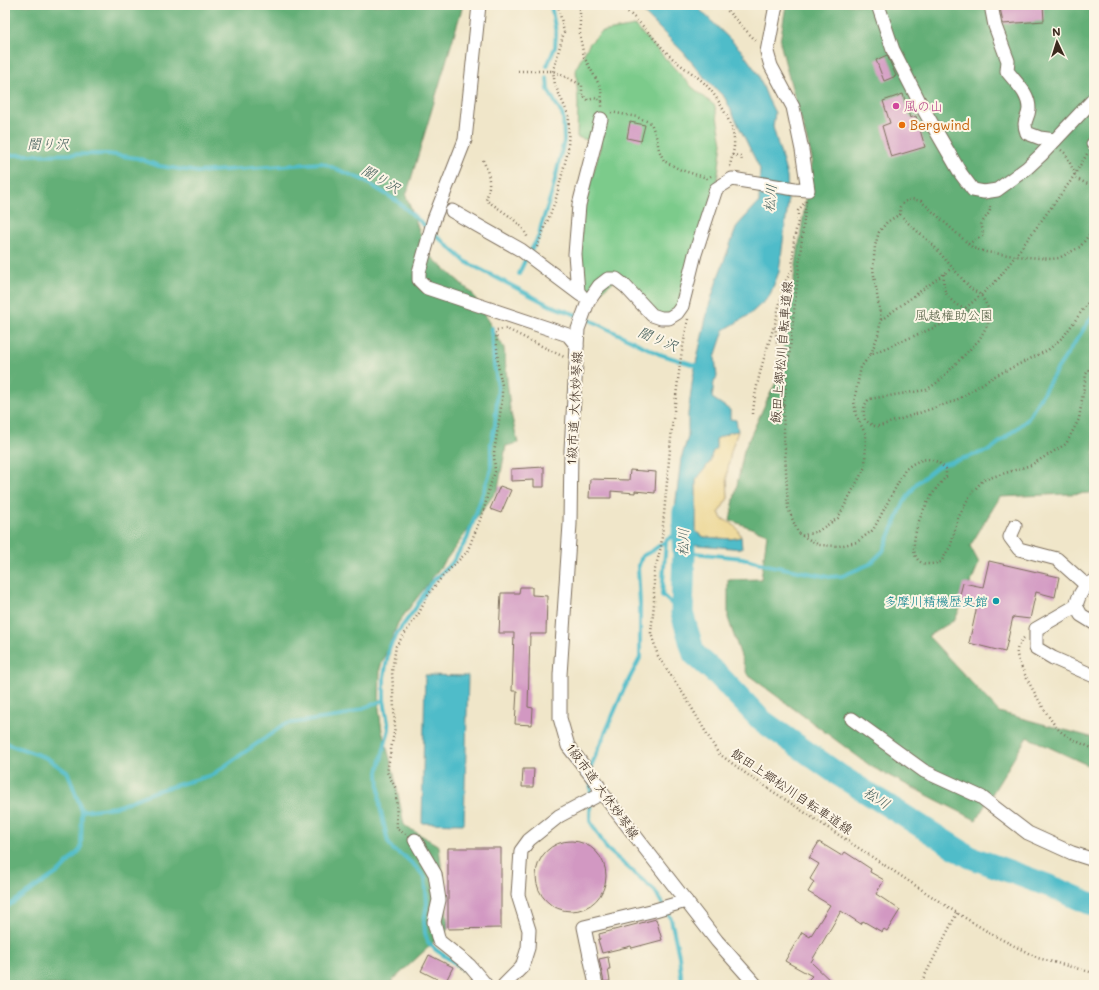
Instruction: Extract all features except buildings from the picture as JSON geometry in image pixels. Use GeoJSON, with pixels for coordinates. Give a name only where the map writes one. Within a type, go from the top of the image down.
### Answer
{"type":"FeatureCollection","features":[{"type":"Feature","properties":{"kind":"street"},"geometry":{"type":"LineString","coordinates":[[479,5],[465,140],[434,219],[419,272],[419,280],[427,288],[568,335],[577,346]]}},
{"type":"Feature","properties":{"kind":"street"},"geometry":{"type":"LineString","coordinates":[[728,174],[795,189],[808,190],[793,107],[771,66],[766,52],[776,5]]}},
{"type":"Feature","properties":{"kind":"street"},"geometry":{"type":"LineString","coordinates":[[878,5],[893,50],[925,112],[961,174],[973,190],[984,192],[997,190],[1027,168],[1094,98]]}},
{"type":"Feature","properties":{"kind":"street"},"geometry":{"type":"LineString","coordinates":[[992,5],[995,26],[1008,61],[1007,71],[1027,96],[1029,109],[1024,125],[1027,133],[1054,141]]}},
{"type":"Feature","properties":{"kind":"street"},"geometry":{"type":"LineString","coordinates":[[586,307],[578,292],[575,254],[579,205],[601,115]]}},
{"type":"Feature","properties":{"kind":"street","name":"1級市道 大休妙琴線"},"geometry":{"type":"LineString","coordinates":[[728,174],[716,189],[695,254],[682,306],[676,313],[669,318],[661,318],[652,315],[625,286],[616,279],[608,279],[599,286],[586,307],[578,329],[571,450],[570,524],[560,675],[560,718],[568,746],[598,790],[686,900],[717,942],[756,985]]}},
{"type":"Feature","properties":{"kind":"street"},"geometry":{"type":"LineString","coordinates":[[452,211],[521,250],[578,292]]}},
{"type":"Feature","properties":{"kind":"street"},"geometry":{"type":"LineString","coordinates":[[1015,526],[1010,536],[1019,549],[1057,559],[1090,583],[1079,594],[1076,606],[1081,615],[1094,623]]}},
{"type":"Feature","properties":{"kind":"street"},"geometry":{"type":"LineString","coordinates":[[1076,606],[1036,629],[1036,648],[1053,658],[1094,676]]}},
{"type":"Feature","properties":{"kind":"street"},"geometry":{"type":"LineString","coordinates":[[852,719],[924,772],[981,797],[1028,832],[1072,853],[1094,860]]}},
{"type":"Feature","properties":{"kind":"street"},"geometry":{"type":"LineString","coordinates":[[504,985],[522,967],[528,948],[529,930],[518,896],[521,851],[529,840],[542,829],[559,816],[578,806],[598,790]]}},
{"type":"Feature","properties":{"kind":"street"},"geometry":{"type":"LineString","coordinates":[[415,840],[435,874],[439,900],[434,922],[439,941],[469,965],[486,985]]}},
{"type":"Feature","properties":{"kind":"street"},"geometry":{"type":"LineString","coordinates":[[596,985],[584,927],[655,910],[686,900]]}},
{"type":"Feature","properties":{"kind":"path"},"geometry":{"type":"LineString","coordinates":[[532,258],[555,202],[568,151],[569,116],[555,86],[553,71],[564,32],[558,5]]}},
{"type":"Feature","properties":{"kind":"path"},"geometry":{"type":"LineString","coordinates":[[580,5],[580,36],[584,57],[601,88],[601,115],[637,117],[651,123],[664,161],[681,170],[707,178],[712,175]]}},
{"type":"Feature","properties":{"kind":"path"},"geometry":{"type":"LineString","coordinates":[[618,5],[628,11],[644,26],[672,58],[706,85],[720,103],[729,119],[735,144],[728,174]]}},
{"type":"Feature","properties":{"kind":"path"},"geometry":{"type":"LineString","coordinates":[[722,5],[766,52]]}},
{"type":"Feature","properties":{"kind":"path"},"geometry":{"type":"LineString","coordinates":[[518,71],[553,71],[582,85],[582,95],[588,100],[596,98],[602,102]]}},
{"type":"Feature","properties":{"kind":"path"},"geometry":{"type":"LineString","coordinates":[[1054,141],[1066,154],[1077,179],[1090,185]]}},
{"type":"Feature","properties":{"kind":"path"},"geometry":{"type":"LineString","coordinates":[[871,354],[950,321],[999,278],[1075,174],[1094,143]]}},
{"type":"Feature","properties":{"kind":"path"},"geometry":{"type":"LineString","coordinates":[[732,155],[741,156],[742,161]]}},
{"type":"Feature","properties":{"kind":"path"},"geometry":{"type":"LineString","coordinates":[[482,160],[490,181],[486,200],[514,219],[517,224]]}},
{"type":"Feature","properties":{"kind":"path"},"geometry":{"type":"LineString","coordinates":[[968,244],[982,236],[983,230],[981,225],[983,220],[988,215],[990,207],[984,192]]}},
{"type":"Feature","properties":{"kind":"path"},"geometry":{"type":"LineString","coordinates":[[1094,228],[1080,247],[1059,258],[1051,259],[1015,256],[986,252],[973,248],[921,201],[912,199],[904,202],[900,207],[900,214],[906,222],[934,245],[970,288],[981,294],[988,308],[988,324],[979,340],[938,382],[926,390],[869,399],[864,404],[863,408],[868,423],[873,426],[880,426],[956,401],[995,376],[1048,350],[1064,336],[1094,294]]}},
{"type":"Feature","properties":{"kind":"path","name":"飯田上郷松川自転車道線"},"geometry":{"type":"LineString","coordinates":[[775,324],[784,284],[792,270],[798,211],[806,200],[784,413],[788,508],[798,534],[802,536]]}},
{"type":"Feature","properties":{"kind":"path"},"geometry":{"type":"LineString","coordinates":[[802,536],[818,531],[838,518],[864,467],[866,435],[856,415],[854,401],[861,367],[871,354],[878,335],[881,320],[873,269],[875,246],[879,232],[888,222],[900,214]]}},
{"type":"Feature","properties":{"kind":"path"},"geometry":{"type":"LineString","coordinates":[[881,320],[952,268]]}},
{"type":"Feature","properties":{"kind":"path"},"geometry":{"type":"LineString","coordinates":[[944,274],[944,289],[954,304],[979,314],[988,314]]}},
{"type":"Feature","properties":{"kind":"path"},"geometry":{"type":"LineString","coordinates":[[775,324],[784,413]]}},
{"type":"Feature","properties":{"kind":"path"},"geometry":{"type":"LineString","coordinates":[[753,414],[754,394],[775,324]]}},
{"type":"Feature","properties":{"kind":"path"},"geometry":{"type":"LineString","coordinates":[[415,840],[397,829],[396,789],[387,772],[395,727],[392,671],[396,646],[419,613],[428,595],[467,552],[484,510],[495,472],[494,453],[502,401],[502,385],[498,366],[496,330],[507,329],[564,357],[576,366]]}},
{"type":"Feature","properties":{"kind":"path","name":"飯田上郷松川自転車道線"},"geometry":{"type":"LineString","coordinates":[[681,356],[672,427],[661,547],[654,573],[654,604],[651,633],[658,656],[686,698],[718,753],[748,775],[995,936],[1038,958],[1094,973]]}},
{"type":"Feature","properties":{"kind":"path"},"geometry":{"type":"LineString","coordinates":[[802,536],[818,545],[839,546],[858,542],[873,530],[905,470],[911,464],[921,460],[934,460],[946,469],[946,477],[941,482],[925,508],[916,532],[913,546],[916,557],[921,563],[929,564],[941,562],[951,545],[958,518],[970,495],[983,480],[1031,466],[1066,444],[1079,419],[1086,374],[1094,362]]}},
{"type":"Feature","properties":{"kind":"path"},"geometry":{"type":"LineString","coordinates":[[1036,629],[1023,639],[1017,648],[1017,656],[1023,671],[1057,728],[1075,740],[1094,749]]}},
{"type":"Feature","properties":{"kind":"path"},"geometry":{"type":"LineString","coordinates":[[920,985],[957,912]]}},
{"type":"Feature","properties":{"kind":"green space"},"geometry":{"type":"Polygon","coordinates":[[[5,5],[463,5],[406,196],[428,254],[472,293],[504,348],[510,409],[518,443],[506,446],[498,489],[398,623],[380,668],[379,710],[382,731],[394,773],[404,825],[439,846],[448,929],[392,981],[390,985],[5,985],[5,5]]]}},
{"type":"Feature","properties":{"kind":"green space","name":"風越権助公園"},"geometry":{"type":"Polygon","coordinates":[[[786,5],[1094,5],[1094,486],[1090,493],[1000,497],[970,546],[979,563],[955,620],[928,636],[999,712],[1094,738],[1094,768],[1027,737],[976,820],[872,767],[747,674],[728,618],[728,580],[761,579],[767,534],[730,520],[744,450],[779,377],[812,158],[780,42],[786,5]]]}},
{"type":"Feature","properties":{"kind":"green space"},"geometry":{"type":"Polygon","coordinates":[[[635,26],[692,87],[715,106],[722,143],[716,189],[682,306],[661,318],[616,279],[588,302],[579,253],[584,208],[601,144],[577,137],[578,104],[576,68],[590,43],[601,32],[635,26]]]}},
{"type":"Feature","properties":{"kind":"sand"},"geometry":{"type":"Polygon","coordinates":[[[738,431],[731,451],[727,474],[728,498],[719,512],[722,519],[732,524],[738,530],[741,537],[731,539],[704,537],[696,532],[696,480],[710,462],[712,453],[716,448],[716,439],[731,432],[738,431]]]}},
{"type":"Feature","properties":{"kind":"water"},"geometry":{"type":"Polygon","coordinates":[[[636,5],[695,5],[741,50],[758,74],[775,113],[773,127],[787,176],[788,204],[779,272],[769,297],[749,315],[724,330],[715,357],[717,377],[714,382],[712,398],[730,410],[730,419],[736,420],[738,431],[731,432],[716,439],[716,448],[712,453],[710,462],[696,480],[696,532],[704,537],[731,539],[741,537],[742,549],[677,543],[674,517],[681,459],[688,437],[688,414],[693,377],[708,309],[737,226],[759,202],[760,169],[725,98],[705,78],[684,53],[636,5]]]}},
{"type":"Feature","properties":{"kind":"water"},"geometry":{"type":"Polygon","coordinates":[[[425,675],[468,676],[464,824],[422,823],[425,675]]]}},
{"type":"Feature","properties":{"kind":"waterway"},"geometry":{"type":"LineString","coordinates":[[547,66],[555,47],[556,33],[551,5]]}},
{"type":"Feature","properties":{"kind":"waterway"},"geometry":{"type":"LineString","coordinates":[[530,252],[539,236],[552,192],[564,141],[563,116],[548,90],[547,78]]}},
{"type":"Feature","properties":{"kind":"waterway","name":"闇り沢"},"geometry":{"type":"LineString","coordinates":[[5,155],[108,154],[137,158],[159,166],[198,172],[322,163],[363,180],[397,201],[466,262],[549,305],[588,319],[659,354],[701,367]]}},
{"type":"Feature","properties":{"kind":"waterway"},"geometry":{"type":"LineString","coordinates":[[519,274],[526,258]]}},
{"type":"Feature","properties":{"kind":"waterway"},"geometry":{"type":"LineString","coordinates":[[684,552],[742,558],[767,565],[829,577],[842,576],[870,564],[883,551],[904,502],[917,483],[938,466],[990,450],[1027,420],[1056,371],[1094,315]]}},
{"type":"Feature","properties":{"kind":"waterway"},"geometry":{"type":"LineString","coordinates":[[465,970],[436,950],[428,942],[425,933],[424,921],[427,903],[425,878],[405,857],[393,850],[388,842],[380,807],[378,772],[389,729],[384,700],[384,677],[389,648],[430,584],[452,563],[467,539],[491,470],[491,443],[495,425],[498,387],[494,365],[492,328]]}},
{"type":"Feature","properties":{"kind":"waterway","name":"松川"},"geometry":{"type":"LineString","coordinates":[[684,512],[682,613],[694,654],[718,675],[761,720],[839,775],[970,857],[1052,887],[1094,905]]}},
{"type":"Feature","properties":{"kind":"waterway"},"geometry":{"type":"LineString","coordinates":[[591,769],[624,689],[640,658],[638,568],[642,556],[652,551],[671,537],[680,537]]}},
{"type":"Feature","properties":{"kind":"waterway"},"geometry":{"type":"LineString","coordinates":[[666,540],[662,595],[682,613]]}},
{"type":"Feature","properties":{"kind":"waterway"},"geometry":{"type":"LineString","coordinates":[[82,811],[116,807],[156,791],[212,775],[285,724],[342,716],[384,700]]}},
{"type":"Feature","properties":{"kind":"waterway"},"geometry":{"type":"LineString","coordinates":[[5,740],[8,744],[47,758],[68,773],[82,811],[81,849],[60,871],[5,908]]}},
{"type":"Feature","properties":{"kind":"waterway"},"geometry":{"type":"LineString","coordinates":[[591,780],[590,821],[607,849],[655,891],[671,919],[679,956],[682,985]]}},
{"type":"Feature","properties":{"kind":"place","name":"風の山"},"geometry":{"type":"Point","coordinates":[896,106]}},
{"type":"Feature","properties":{"kind":"place","name":"Bergwind"},"geometry":{"type":"Point","coordinates":[902,125]}},
{"type":"Feature","properties":{"kind":"place","name":"多摩川精機歴史館"},"geometry":{"type":"Point","coordinates":[996,601]}}]}
